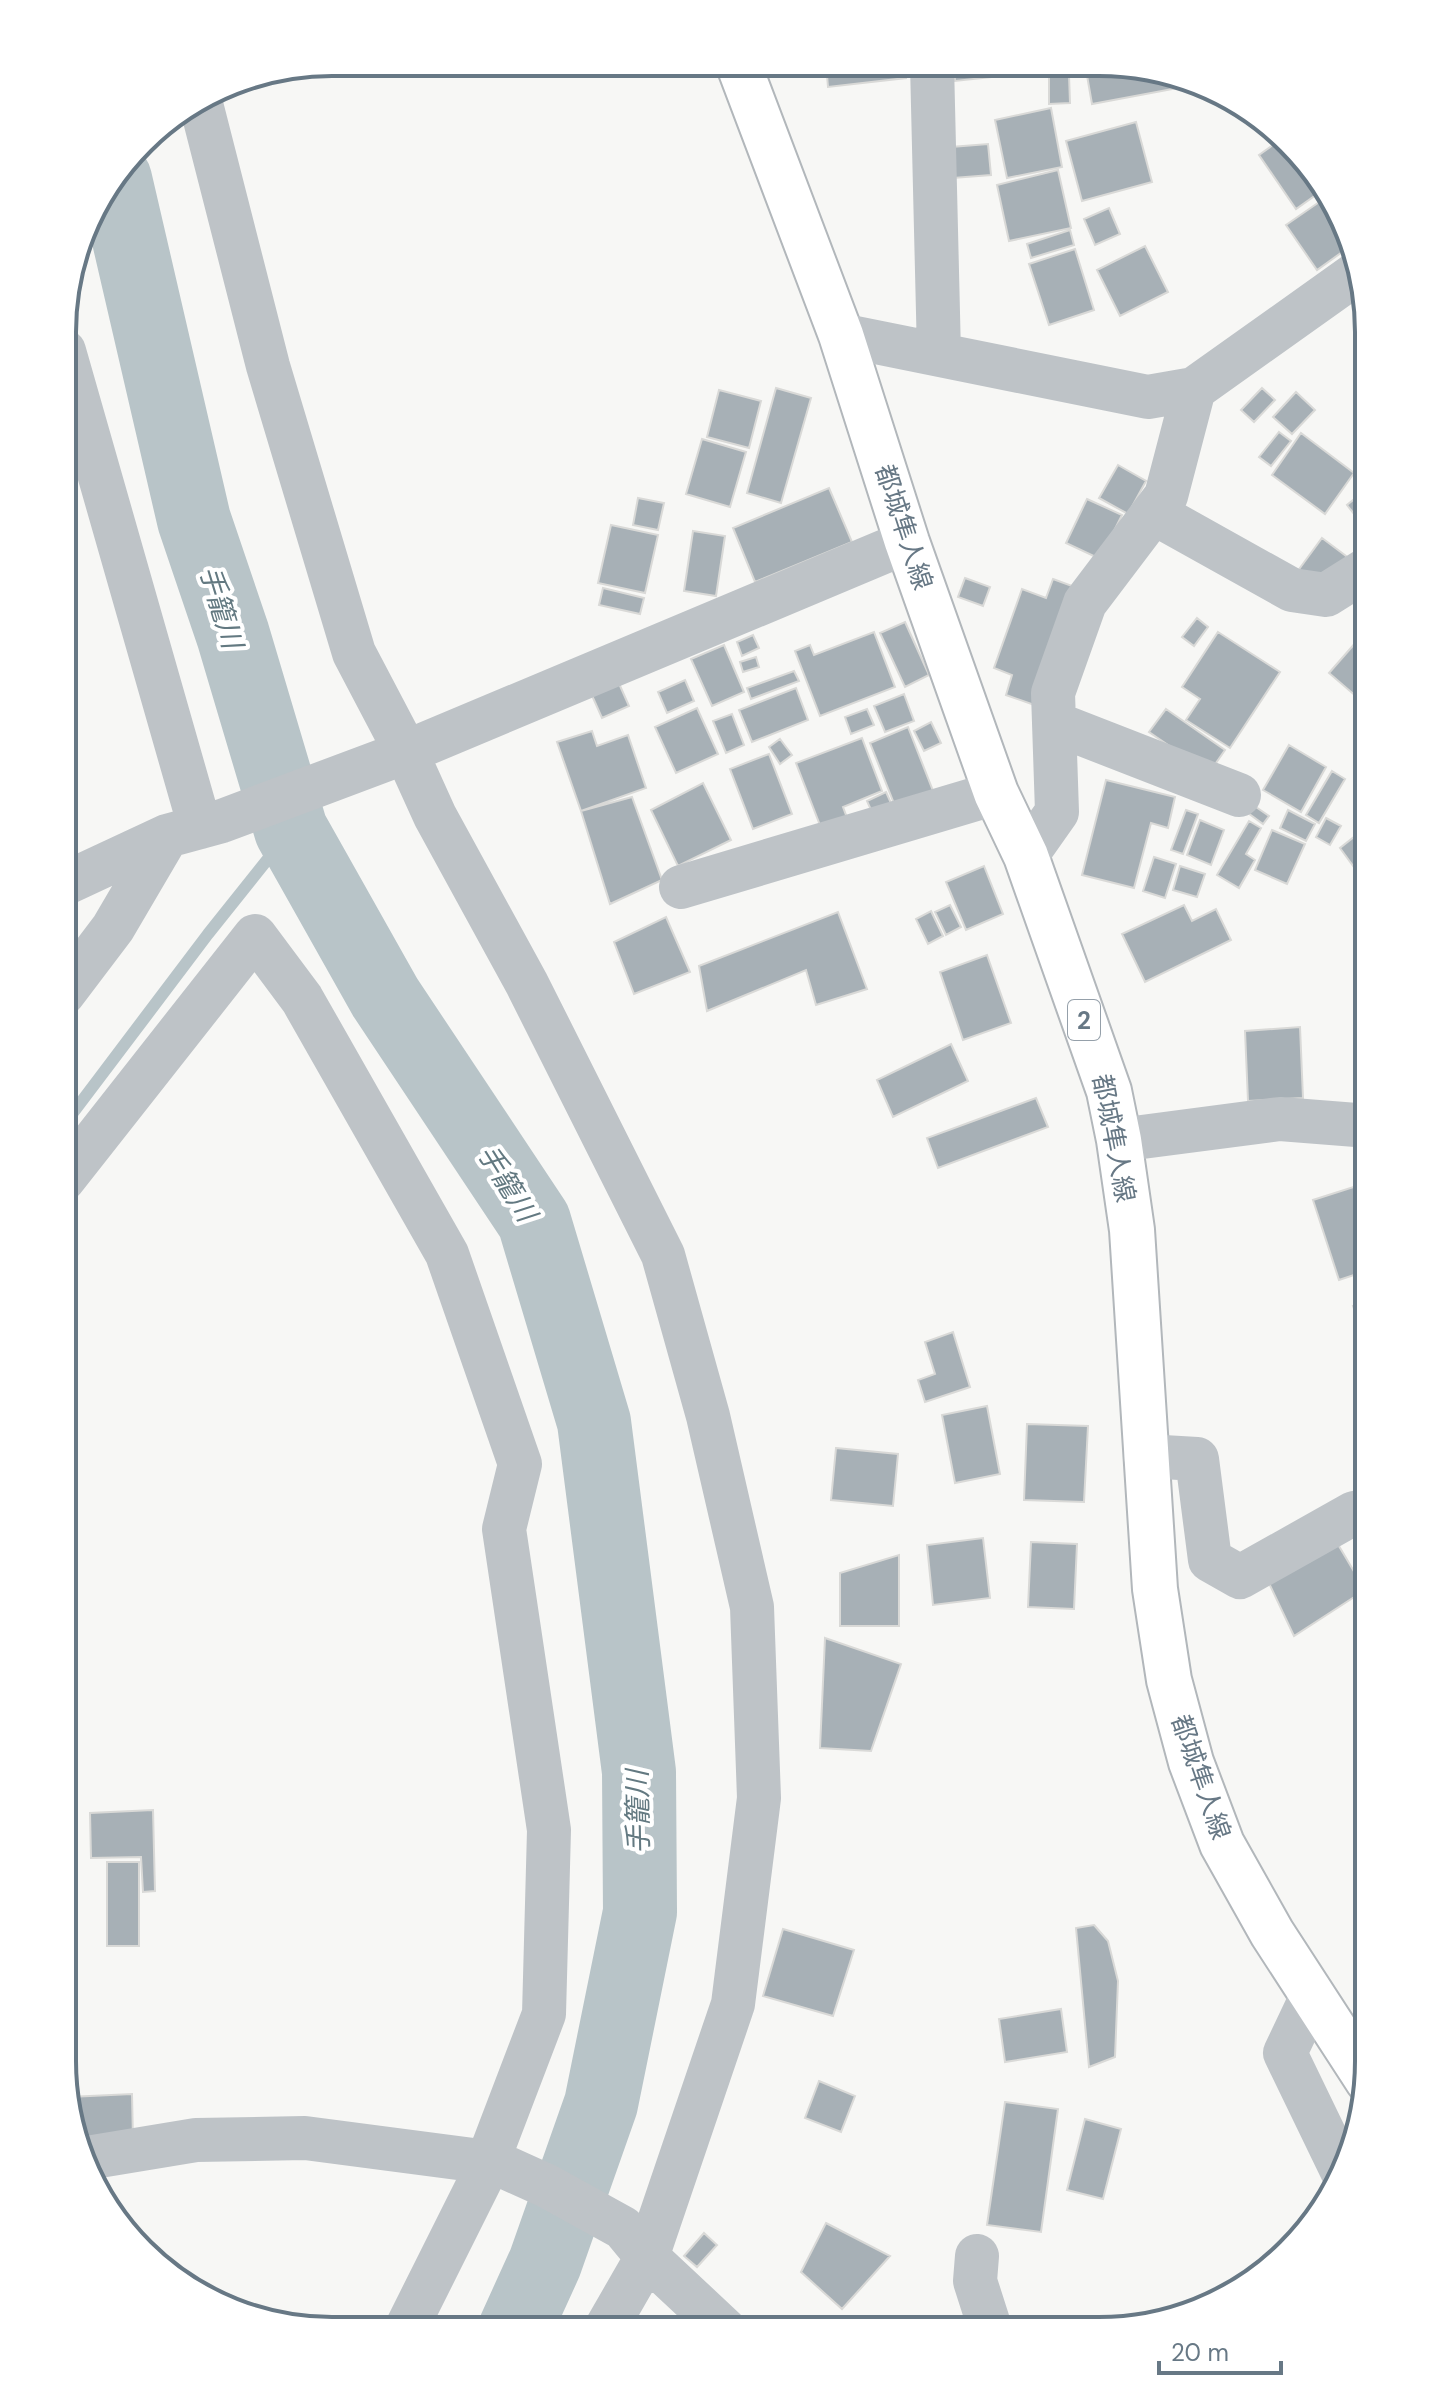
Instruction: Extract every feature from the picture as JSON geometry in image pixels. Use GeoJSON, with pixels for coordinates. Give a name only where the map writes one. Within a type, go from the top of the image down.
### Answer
{"type":"FeatureCollection","features":[{"type":"Feature","properties":{"kind":"main road","name":"都城隼人線"},"geometry":{"type":"LineString","coordinates":[[743,76],[841,335],[907,542],[996,793],[1026,856],[1109,1091],[1132,1230],[1155,1589],[1169,1680],[1191,1762],[1222,1844],[1272,1933],[1354,2060]]}},
{"type":"Feature","properties":{"kind":"street"},"geometry":{"type":"LineString","coordinates":[[932,76],[939,354]]}},
{"type":"Feature","properties":{"kind":"street"},"geometry":{"type":"LineString","coordinates":[[203,111],[268,366],[354,653],[406,752],[435,816],[527,984],[663,1255],[708,1416],[752,1607],[759,1798],[733,2004],[635,2243],[609,2317]]}},
{"type":"Feature","properties":{"kind":"street"},"geometry":{"type":"LineString","coordinates":[[841,335],[1148,397],[1194,389],[1349,279]]}},
{"type":"Feature","properties":{"kind":"street"},"geometry":{"type":"LineString","coordinates":[[1026,856],[1057,812],[1053,693],[1085,603],[1166,496],[1194,389]]}},
{"type":"Feature","properties":{"kind":"street"},"geometry":{"type":"LineString","coordinates":[[76,394],[196,828]]}},
{"type":"Feature","properties":{"kind":"street"},"geometry":{"type":"LineString","coordinates":[[1154,513],[1292,590],[1326,595],[1355,577]]}},
{"type":"Feature","properties":{"kind":"street"},"geometry":{"type":"LineString","coordinates":[[76,879],[196,828],[406,752],[907,542]]}},
{"type":"Feature","properties":{"kind":"street"},"geometry":{"type":"LineString","coordinates":[[1054,723],[1239,795]]}},
{"type":"Feature","properties":{"kind":"street"},"geometry":{"type":"LineString","coordinates":[[681,887],[996,793]]}},
{"type":"Feature","properties":{"kind":"street"},"geometry":{"type":"LineString","coordinates":[[76,977],[196,828]]}},
{"type":"Feature","properties":{"kind":"street"},"geometry":{"type":"LineString","coordinates":[[76,1163],[255,936],[302,999],[447,1254],[520,1464],[504,1529],[549,1830],[544,2014],[492,2162],[412,2317]]}},
{"type":"Feature","properties":{"kind":"street"},"geometry":{"type":"LineString","coordinates":[[1119,1140],[1280,1119],[1355,1125]]}},
{"type":"Feature","properties":{"kind":"street"},"geometry":{"type":"LineString","coordinates":[[1146,1456],[1197,1459],[1210,1560],[1240,1577],[1354,1513]]}},
{"type":"Feature","properties":{"kind":"street"},"geometry":{"type":"LineString","coordinates":[[1312,1996],[1285,2053],[1336,2159]]}},
{"type":"Feature","properties":{"kind":"street"},"geometry":{"type":"LineString","coordinates":[[94,2157],[196,2140],[305,2138],[492,2162],[547,2186],[635,2243],[712,2317]]}},
{"type":"Feature","properties":{"kind":"street"},"geometry":{"type":"LineString","coordinates":[[977,2256],[975,2281],[987,2317]]}},
{"type":"Feature","properties":{"kind":"building"},"geometry":{"type":"Polygon","coordinates":[[[827,76],[906,76],[906,78],[828,87],[827,76]]]}},
{"type":"Feature","properties":{"kind":"building"},"geometry":{"type":"Polygon","coordinates":[[[955,76],[1000,76],[955,81],[955,76]]]}},
{"type":"Feature","properties":{"kind":"building"},"geometry":{"type":"Polygon","coordinates":[[[1049,76],[1069,76],[1070,103],[1049,104],[1049,76]]]}},
{"type":"Feature","properties":{"kind":"building"},"geometry":{"type":"Polygon","coordinates":[[[1087,76],[1133,78],[1176,88],[1092,104],[1087,76]]]}},
{"type":"Feature","properties":{"kind":"building"},"geometry":{"type":"Polygon","coordinates":[[[1051,108],[1062,167],[1007,178],[995,120],[1051,108]]]}},
{"type":"Feature","properties":{"kind":"building"},"geometry":{"type":"Polygon","coordinates":[[[1136,122],[1152,182],[1082,201],[1066,141],[1136,122]]]}},
{"type":"Feature","properties":{"kind":"building"},"geometry":{"type":"Polygon","coordinates":[[[988,144],[991,175],[953,178],[951,147],[988,144]]]}},
{"type":"Feature","properties":{"kind":"building"},"geometry":{"type":"Polygon","coordinates":[[[1273,145],[1315,195],[1296,209],[1259,155],[1273,145]]]}},
{"type":"Feature","properties":{"kind":"building"},"geometry":{"type":"Polygon","coordinates":[[[1058,170],[1071,228],[1009,241],[997,185],[1058,170]]]}},
{"type":"Feature","properties":{"kind":"building"},"geometry":{"type":"Polygon","coordinates":[[[1320,202],[1342,252],[1317,270],[1286,225],[1320,202]]]}},
{"type":"Feature","properties":{"kind":"building"},"geometry":{"type":"Polygon","coordinates":[[[1109,208],[1120,234],[1095,245],[1084,219],[1109,208]]]}},
{"type":"Feature","properties":{"kind":"building"},"geometry":{"type":"Polygon","coordinates":[[[1070,230],[1074,245],[1031,258],[1027,244],[1070,230]]]}},
{"type":"Feature","properties":{"kind":"building"},"geometry":{"type":"Polygon","coordinates":[[[1145,246],[1168,292],[1120,316],[1097,270],[1145,246]]]}},
{"type":"Feature","properties":{"kind":"building"},"geometry":{"type":"Polygon","coordinates":[[[1075,249],[1094,310],[1049,325],[1029,264],[1075,249]]]}},
{"type":"Feature","properties":{"kind":"building"},"geometry":{"type":"Polygon","coordinates":[[[776,388],[811,398],[781,503],[747,493],[776,388]]]}},
{"type":"Feature","properties":{"kind":"building"},"geometry":{"type":"Polygon","coordinates":[[[1262,388],[1275,400],[1254,422],[1241,410],[1262,388]]]}},
{"type":"Feature","properties":{"kind":"building"},"geometry":{"type":"Polygon","coordinates":[[[719,390],[761,401],[749,448],[707,437],[719,390]]]}},
{"type":"Feature","properties":{"kind":"building"},"geometry":{"type":"Polygon","coordinates":[[[1296,392],[1315,410],[1292,434],[1273,417],[1296,392]]]}},
{"type":"Feature","properties":{"kind":"building"},"geometry":{"type":"Polygon","coordinates":[[[1279,432],[1291,441],[1271,466],[1259,457],[1279,432]]]}},
{"type":"Feature","properties":{"kind":"building"},"geometry":{"type":"Polygon","coordinates":[[[1301,433],[1354,473],[1325,514],[1272,475],[1301,433]]]}},
{"type":"Feature","properties":{"kind":"building"},"geometry":{"type":"Polygon","coordinates":[[[702,439],[746,452],[730,507],[686,494],[702,439]]]}},
{"type":"Feature","properties":{"kind":"building"},"geometry":{"type":"Polygon","coordinates":[[[1118,465],[1146,481],[1128,514],[1099,498],[1118,465]]]}},
{"type":"Feature","properties":{"kind":"building"},"geometry":{"type":"Polygon","coordinates":[[[829,488],[852,542],[755,582],[733,528],[829,488]]]}},
{"type":"Feature","properties":{"kind":"building"},"geometry":{"type":"Polygon","coordinates":[[[638,498],[664,503],[658,530],[633,525],[638,498]]]}},
{"type":"Feature","properties":{"kind":"building"},"geometry":{"type":"Polygon","coordinates":[[[1087,499],[1122,515],[1100,559],[1066,543],[1087,499]]]}},
{"type":"Feature","properties":{"kind":"building"},"geometry":{"type":"Polygon","coordinates":[[[1355,499],[1355,515],[1347,505],[1355,499]]]}},
{"type":"Feature","properties":{"kind":"building"},"geometry":{"type":"Polygon","coordinates":[[[611,525],[658,535],[645,593],[598,583],[611,525]]]}},
{"type":"Feature","properties":{"kind":"building"},"geometry":{"type":"Polygon","coordinates":[[[693,531],[725,536],[716,596],[684,591],[693,531]]]}},
{"type":"Feature","properties":{"kind":"building"},"geometry":{"type":"Polygon","coordinates":[[[1322,538],[1350,559],[1324,593],[1297,572],[1322,538]]]}},
{"type":"Feature","properties":{"kind":"building"},"geometry":{"type":"Polygon","coordinates":[[[965,578],[990,587],[983,606],[958,597],[965,578]]]}},
{"type":"Feature","properties":{"kind":"building"},"geometry":{"type":"Polygon","coordinates":[[[1053,579],[1083,590],[1040,707],[1006,695],[1012,675],[994,668],[1022,589],[1046,598],[1053,579]]]}},
{"type":"Feature","properties":{"kind":"building"},"geometry":{"type":"Polygon","coordinates":[[[603,588],[644,598],[640,614],[599,605],[603,588]]]}},
{"type":"Feature","properties":{"kind":"building"},"geometry":{"type":"Polygon","coordinates":[[[1197,618],[1208,627],[1194,646],[1182,637],[1197,618]]]}},
{"type":"Feature","properties":{"kind":"building"},"geometry":{"type":"Polygon","coordinates":[[[905,622],[929,675],[905,687],[880,633],[905,622]]]}},
{"type":"Feature","properties":{"kind":"building"},"geometry":{"type":"Polygon","coordinates":[[[874,632],[895,687],[820,716],[795,651],[810,645],[814,655],[874,632]]]}},
{"type":"Feature","properties":{"kind":"building"},"geometry":{"type":"Polygon","coordinates":[[[1218,632],[1280,672],[1230,748],[1186,720],[1200,699],[1182,687],[1218,632]]]}},
{"type":"Feature","properties":{"kind":"building"},"geometry":{"type":"Polygon","coordinates":[[[753,635],[759,648],[742,656],[737,642],[753,635]]]}},
{"type":"Feature","properties":{"kind":"building"},"geometry":{"type":"Polygon","coordinates":[[[1355,643],[1355,695],[1329,673],[1355,643]]]}},
{"type":"Feature","properties":{"kind":"building"},"geometry":{"type":"Polygon","coordinates":[[[724,645],[744,692],[712,706],[691,659],[724,645]]]}},
{"type":"Feature","properties":{"kind":"building"},"geometry":{"type":"Polygon","coordinates":[[[756,657],[759,667],[743,672],[740,662],[756,657]]]}},
{"type":"Feature","properties":{"kind":"building"},"geometry":{"type":"Polygon","coordinates":[[[794,671],[799,681],[751,699],[747,688],[794,671]]]}},
{"type":"Feature","properties":{"kind":"building"},"geometry":{"type":"Polygon","coordinates":[[[617,679],[629,706],[602,718],[590,691],[617,679]]]}},
{"type":"Feature","properties":{"kind":"building"},"geometry":{"type":"Polygon","coordinates":[[[685,680],[694,701],[667,713],[658,692],[685,680]]]}},
{"type":"Feature","properties":{"kind":"building"},"geometry":{"type":"Polygon","coordinates":[[[796,688],[808,720],[752,742],[739,710],[796,688]]]}},
{"type":"Feature","properties":{"kind":"building"},"geometry":{"type":"Polygon","coordinates":[[[904,694],[914,721],[885,732],[874,706],[904,694]]]}},
{"type":"Feature","properties":{"kind":"building"},"geometry":{"type":"Polygon","coordinates":[[[697,708],[718,754],[676,773],[655,727],[697,708]]]}},
{"type":"Feature","properties":{"kind":"building"},"geometry":{"type":"Polygon","coordinates":[[[867,709],[874,725],[851,734],[845,717],[867,709]]]}},
{"type":"Feature","properties":{"kind":"building"},"geometry":{"type":"Polygon","coordinates":[[[1166,709],[1225,750],[1209,773],[1149,732],[1166,709]]]}},
{"type":"Feature","properties":{"kind":"building"},"geometry":{"type":"Polygon","coordinates":[[[732,714],[744,745],[726,753],[713,721],[732,714]]]}},
{"type":"Feature","properties":{"kind":"building"},"geometry":{"type":"Polygon","coordinates":[[[931,722],[941,743],[924,751],[914,731],[931,722]]]}},
{"type":"Feature","properties":{"kind":"building"},"geometry":{"type":"Polygon","coordinates":[[[908,727],[935,796],[897,811],[870,743],[908,727]]]}},
{"type":"Feature","properties":{"kind":"building"},"geometry":{"type":"Polygon","coordinates":[[[592,731],[597,746],[628,735],[646,788],[581,811],[557,742],[592,731]]]}},
{"type":"Feature","properties":{"kind":"building"},"geometry":{"type":"Polygon","coordinates":[[[862,738],[882,791],[843,807],[849,823],[823,833],[796,763],[862,738]]]}},
{"type":"Feature","properties":{"kind":"building"},"geometry":{"type":"Polygon","coordinates":[[[780,739],[792,755],[780,764],[769,747],[780,739]]]}},
{"type":"Feature","properties":{"kind":"building"},"geometry":{"type":"Polygon","coordinates":[[[1289,745],[1326,767],[1301,812],[1263,790],[1289,745]]]}},
{"type":"Feature","properties":{"kind":"building"},"geometry":{"type":"Polygon","coordinates":[[[769,754],[792,814],[753,829],[730,769],[769,754]]]}},
{"type":"Feature","properties":{"kind":"building"},"geometry":{"type":"Polygon","coordinates":[[[1332,771],[1345,779],[1319,823],[1306,815],[1332,771]]]}},
{"type":"Feature","properties":{"kind":"building"},"geometry":{"type":"Polygon","coordinates":[[[1106,780],[1175,797],[1168,828],[1151,823],[1134,888],[1082,875],[1106,780]]]}},
{"type":"Feature","properties":{"kind":"building"},"geometry":{"type":"Polygon","coordinates":[[[703,783],[731,840],[678,866],[651,810],[703,783]]]}},
{"type":"Feature","properties":{"kind":"building"},"geometry":{"type":"Polygon","coordinates":[[[886,792],[895,812],[876,821],[867,801],[886,792]]]}},
{"type":"Feature","properties":{"kind":"building"},"geometry":{"type":"Polygon","coordinates":[[[632,797],[662,880],[610,904],[581,811],[632,797]]]}},
{"type":"Feature","properties":{"kind":"building"},"geometry":{"type":"Polygon","coordinates":[[[1253,805],[1269,816],[1263,824],[1248,813],[1253,805]]]}},
{"type":"Feature","properties":{"kind":"building"},"geometry":{"type":"Polygon","coordinates":[[[1186,810],[1198,814],[1183,854],[1171,850],[1186,810]]]}},
{"type":"Feature","properties":{"kind":"building"},"geometry":{"type":"Polygon","coordinates":[[[1288,810],[1315,824],[1306,841],[1280,828],[1288,810]]]}},
{"type":"Feature","properties":{"kind":"building"},"geometry":{"type":"Polygon","coordinates":[[[1326,818],[1341,826],[1330,845],[1316,837],[1326,818]]]}},
{"type":"Feature","properties":{"kind":"building"},"geometry":{"type":"Polygon","coordinates":[[[1200,820],[1224,830],[1211,865],[1187,855],[1200,820]]]}},
{"type":"Feature","properties":{"kind":"building"},"geometry":{"type":"Polygon","coordinates":[[[1249,821],[1261,828],[1246,854],[1255,860],[1239,888],[1217,875],[1249,821]]]}},
{"type":"Feature","properties":{"kind":"building"},"geometry":{"type":"Polygon","coordinates":[[[1272,830],[1305,844],[1287,884],[1255,870],[1272,830]]]}},
{"type":"Feature","properties":{"kind":"building"},"geometry":{"type":"Polygon","coordinates":[[[1355,836],[1355,868],[1340,848],[1355,836]]]}},
{"type":"Feature","properties":{"kind":"building"},"geometry":{"type":"Polygon","coordinates":[[[1154,857],[1176,864],[1165,898],[1143,891],[1154,857]]]}},
{"type":"Feature","properties":{"kind":"building"},"geometry":{"type":"Polygon","coordinates":[[[984,866],[1003,914],[966,930],[946,882],[984,866]]]}},
{"type":"Feature","properties":{"kind":"building"},"geometry":{"type":"Polygon","coordinates":[[[1180,866],[1205,874],[1197,897],[1173,890],[1180,866]]]}},
{"type":"Feature","properties":{"kind":"building"},"geometry":{"type":"Polygon","coordinates":[[[950,905],[961,927],[946,935],[935,912],[950,905]]]}},
{"type":"Feature","properties":{"kind":"building"},"geometry":{"type":"Polygon","coordinates":[[[1184,905],[1192,921],[1216,909],[1231,940],[1145,982],[1122,934],[1184,905]]]}},
{"type":"Feature","properties":{"kind":"building"},"geometry":{"type":"Polygon","coordinates":[[[931,911],[943,936],[928,944],[916,919],[931,911]]]}},
{"type":"Feature","properties":{"kind":"building"},"geometry":{"type":"Polygon","coordinates":[[[838,912],[867,989],[816,1005],[806,970],[707,1011],[699,966],[838,912]]]}},
{"type":"Feature","properties":{"kind":"building"},"geometry":{"type":"Polygon","coordinates":[[[666,917],[690,972],[634,994],[614,942],[666,917]]]}},
{"type":"Feature","properties":{"kind":"building"},"geometry":{"type":"Polygon","coordinates":[[[987,955],[1011,1023],[963,1040],[940,972],[987,955]]]}},
{"type":"Feature","properties":{"kind":"building"},"geometry":{"type":"Polygon","coordinates":[[[1300,1027],[1303,1098],[1248,1101],[1245,1031],[1300,1027]]]}},
{"type":"Feature","properties":{"kind":"building"},"geometry":{"type":"Polygon","coordinates":[[[951,1044],[968,1081],[893,1117],[877,1080],[951,1044]]]}},
{"type":"Feature","properties":{"kind":"building"},"geometry":{"type":"Polygon","coordinates":[[[1036,1098],[1048,1127],[938,1168],[927,1138],[1036,1098]]]}},
{"type":"Feature","properties":{"kind":"building"},"geometry":{"type":"Polygon","coordinates":[[[1355,1187],[1354,1275],[1339,1280],[1313,1200],[1355,1187]]]}},
{"type":"Feature","properties":{"kind":"building"},"geometry":{"type":"Polygon","coordinates":[[[953,1332],[970,1387],[925,1402],[918,1380],[935,1374],[925,1342],[953,1332]]]}},
{"type":"Feature","properties":{"kind":"building"},"geometry":{"type":"Polygon","coordinates":[[[987,1406],[1000,1474],[955,1483],[942,1415],[987,1406]]]}},
{"type":"Feature","properties":{"kind":"building"},"geometry":{"type":"Polygon","coordinates":[[[1027,1424],[1088,1426],[1084,1502],[1024,1500],[1027,1424]]]}},
{"type":"Feature","properties":{"kind":"building"},"geometry":{"type":"Polygon","coordinates":[[[836,1448],[898,1454],[893,1506],[831,1500],[836,1448]]]}},
{"type":"Feature","properties":{"kind":"building"},"geometry":{"type":"Polygon","coordinates":[[[1333,1536],[1354,1572],[1354,1597],[1294,1636],[1268,1581],[1333,1536]]]}},
{"type":"Feature","properties":{"kind":"building"},"geometry":{"type":"Polygon","coordinates":[[[983,1538],[990,1598],[933,1605],[927,1545],[983,1538]]]}},
{"type":"Feature","properties":{"kind":"building"},"geometry":{"type":"Polygon","coordinates":[[[1031,1542],[1077,1544],[1074,1609],[1028,1607],[1031,1542]]]}},
{"type":"Feature","properties":{"kind":"building"},"geometry":{"type":"Polygon","coordinates":[[[899,1555],[899,1626],[840,1626],[840,1573],[899,1555]]]}},
{"type":"Feature","properties":{"kind":"building"},"geometry":{"type":"Polygon","coordinates":[[[825,1638],[901,1664],[871,1751],[820,1748],[825,1638]]]}},
{"type":"Feature","properties":{"kind":"building"},"geometry":{"type":"Polygon","coordinates":[[[153,1810],[155,1891],[143,1892],[141,1857],[91,1858],[90,1813],[153,1810]]]}},
{"type":"Feature","properties":{"kind":"building"},"geometry":{"type":"Polygon","coordinates":[[[107,1862],[139,1862],[139,1946],[107,1946],[107,1862]]]}},
{"type":"Feature","properties":{"kind":"building"},"geometry":{"type":"Polygon","coordinates":[[[1094,1925],[1108,1941],[1118,1981],[1115,2057],[1089,2067],[1076,1928],[1094,1925]]]}},
{"type":"Feature","properties":{"kind":"building"},"geometry":{"type":"Polygon","coordinates":[[[783,1929],[854,1950],[833,2016],[763,1996],[783,1929]]]}},
{"type":"Feature","properties":{"kind":"building"},"geometry":{"type":"Polygon","coordinates":[[[1061,2009],[1067,2052],[1005,2062],[999,2019],[1061,2009]]]}},
{"type":"Feature","properties":{"kind":"building"},"geometry":{"type":"Polygon","coordinates":[[[819,2081],[855,2096],[841,2132],[805,2118],[819,2081]]]}},
{"type":"Feature","properties":{"kind":"building"},"geometry":{"type":"Polygon","coordinates":[[[132,2094],[133,2140],[90,2142],[79,2097],[132,2094]]]}},
{"type":"Feature","properties":{"kind":"building"},"geometry":{"type":"Polygon","coordinates":[[[1005,2102],[1058,2109],[1041,2232],[987,2225],[1005,2102]]]}},
{"type":"Feature","properties":{"kind":"building"},"geometry":{"type":"Polygon","coordinates":[[[1085,2119],[1121,2129],[1103,2199],[1067,2190],[1085,2119]]]}},
{"type":"Feature","properties":{"kind":"building"},"geometry":{"type":"Polygon","coordinates":[[[826,2223],[890,2256],[842,2309],[801,2272],[826,2223]]]}},
{"type":"Feature","properties":{"kind":"building"},"geometry":{"type":"Polygon","coordinates":[[[704,2233],[717,2245],[697,2267],[684,2256],[704,2233]]]}},
{"type":"Feature","properties":{"kind":"waterway","name":"手籠川"},"geometry":{"type":"LineString","coordinates":[[118,192],[194,520],[233,635],[291,830],[385,997],[534,1221],[594,1422],[639,1772],[640,1912],[601,2104],[545,2263],[520,2317]]}},
{"type":"Feature","properties":{"kind":"waterway"},"geometry":{"type":"LineString","coordinates":[[76,1109],[291,830]]}}]}
